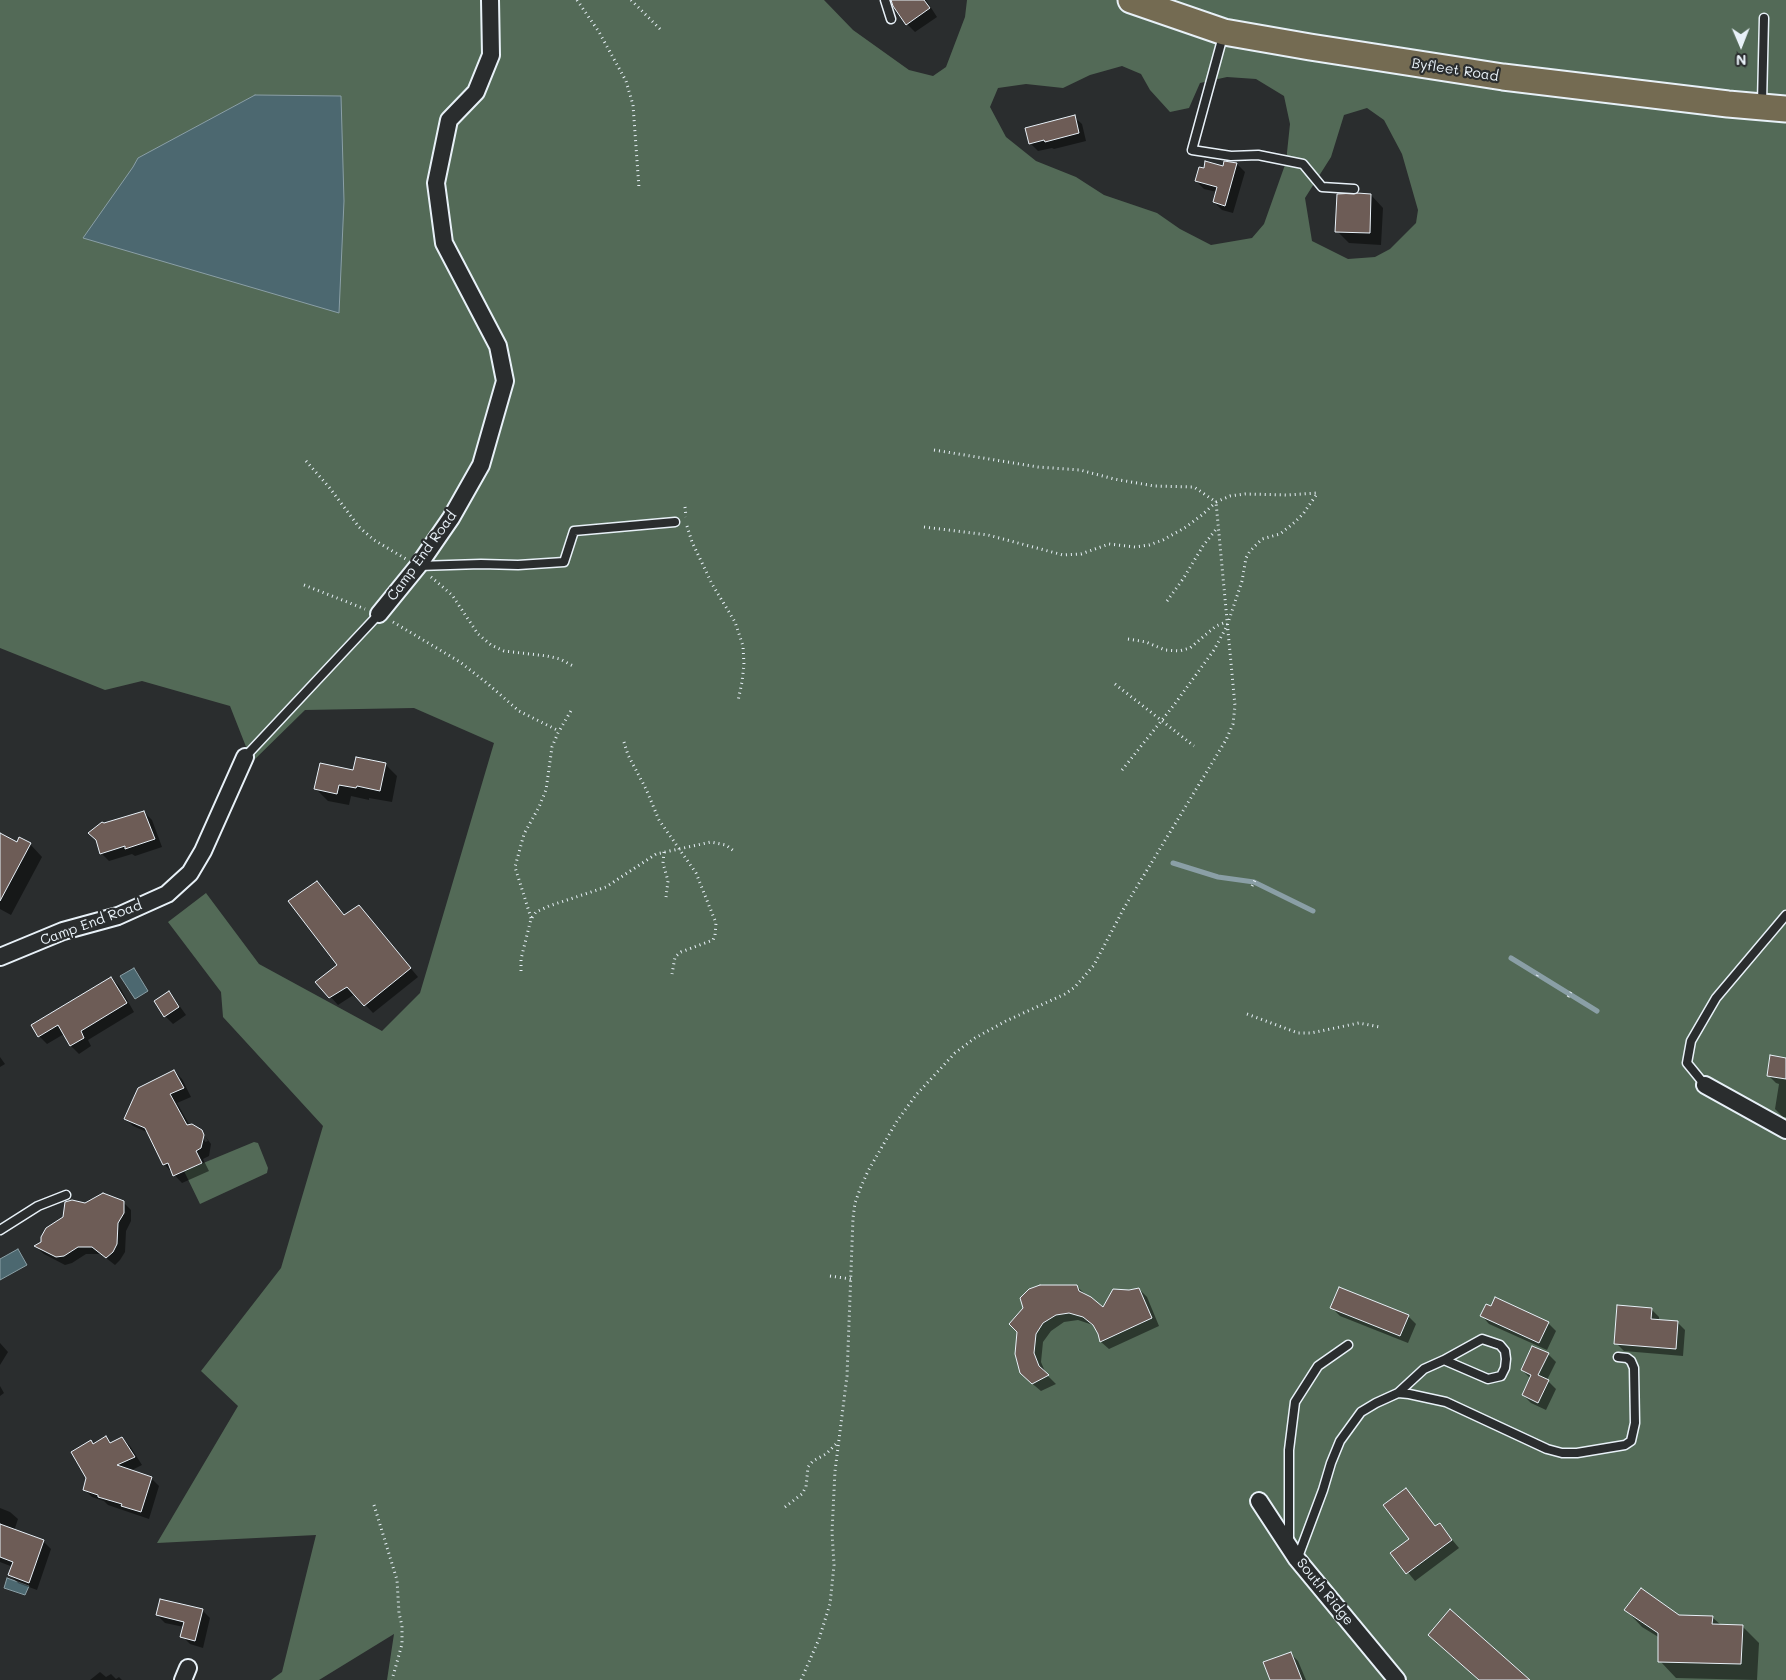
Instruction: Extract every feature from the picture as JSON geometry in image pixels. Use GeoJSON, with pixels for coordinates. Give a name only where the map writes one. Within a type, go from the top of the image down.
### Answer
{"type":"FeatureCollection","features":[{"type":"Feature","properties":{"kind":"main road","name":"Byfleet Road"},"geometry":{"type":"LineString","coordinates":[[1131,0],[1224,32],[1502,77],[1786,109]]}},
{"type":"Feature","properties":{"kind":"street","name":"Camp End Road"},"geometry":{"type":"LineString","coordinates":[[379,614],[418,566],[451,518],[481,465],[505,381],[498,346],[444,242],[436,183],[449,120],[476,92],[491,56],[490,0]]}},
{"type":"Feature","properties":{"kind":"street","name":"Camp End Road"},"geometry":{"type":"LineString","coordinates":[[0,957],[63,931],[118,916],[167,894],[190,873],[204,851],[245,757]]}},
{"type":"Feature","properties":{"kind":"street"},"geometry":{"type":"LineString","coordinates":[[1705,1085],[1786,1130]]}},
{"type":"Feature","properties":{"kind":"street","name":"South Ridge"},"geometry":{"type":"LineString","coordinates":[[1259,1501],[1293,1553],[1397,1680]]}},
{"type":"Feature","properties":{"kind":"lane"},"geometry":{"type":"LineString","coordinates":[[885,0],[892,19]]}},
{"type":"Feature","properties":{"kind":"lane"},"geometry":{"type":"LineString","coordinates":[[1762,107],[1764,18]]}},
{"type":"Feature","properties":{"kind":"lane"},"geometry":{"type":"LineString","coordinates":[[1224,32],[1192,150],[1230,156],[1258,155],[1303,164],[1322,187],[1354,189]]}},
{"type":"Feature","properties":{"kind":"lane"},"geometry":{"type":"LineString","coordinates":[[418,566],[527,565],[564,562],[574,532],[675,522]]}},
{"type":"Feature","properties":{"kind":"lane","name":"Camp End Road"},"geometry":{"type":"LineString","coordinates":[[245,757],[379,614]]}},
{"type":"Feature","properties":{"kind":"lane"},"geometry":{"type":"LineString","coordinates":[[1705,1085],[1687,1063],[1691,1041],[1716,998],[1786,916]]}},
{"type":"Feature","properties":{"kind":"lane"},"geometry":{"type":"LineString","coordinates":[[0,1230],[38,1206],[66,1195]]}},
{"type":"Feature","properties":{"kind":"lane"},"geometry":{"type":"LineString","coordinates":[[1398,1394],[1424,1369],[1482,1339],[1500,1345],[1505,1351],[1506,1359],[1505,1368],[1501,1376],[1488,1379],[1444,1360]]}},
{"type":"Feature","properties":{"kind":"lane"},"geometry":{"type":"LineString","coordinates":[[1293,1553],[1289,1450],[1295,1402],[1318,1366],[1348,1345]]}},
{"type":"Feature","properties":{"kind":"lane"},"geometry":{"type":"LineString","coordinates":[[1293,1553],[1323,1490],[1340,1441],[1361,1412],[1376,1402],[1398,1394],[1409,1394],[1446,1402],[1547,1449],[1562,1453],[1578,1453],[1625,1445],[1631,1441],[1635,1423],[1634,1368],[1631,1361],[1627,1358],[1618,1357]]}},
{"type":"Feature","properties":{"kind":"path"},"geometry":{"type":"LineString","coordinates":[[577,0],[604,40],[626,81],[633,105],[640,188]]}},
{"type":"Feature","properties":{"kind":"path"},"geometry":{"type":"LineString","coordinates":[[630,0],[660,29]]}},
{"type":"Feature","properties":{"kind":"path"},"geometry":{"type":"LineString","coordinates":[[934,450],[1038,467],[1080,470],[1114,479],[1154,486],[1194,487],[1216,502]]}},
{"type":"Feature","properties":{"kind":"path"},"geometry":{"type":"LineString","coordinates":[[306,461],[329,487],[359,527],[374,540],[418,566],[452,595],[478,634],[491,644],[504,651],[560,659],[575,667]]}},
{"type":"Feature","properties":{"kind":"path"},"geometry":{"type":"LineString","coordinates":[[924,527],[988,534],[1063,555],[1081,554],[1109,544],[1135,547],[1163,540],[1202,516],[1216,502],[1230,496],[1245,494],[1317,494],[1295,522],[1280,534],[1262,539],[1250,551],[1246,558],[1242,581],[1227,624],[1214,650],[1122,770]]}},
{"type":"Feature","properties":{"kind":"path"},"geometry":{"type":"LineString","coordinates":[[801,1680],[820,1639],[830,1604],[834,1564],[832,1532],[838,1442],[846,1397],[855,1203],[868,1171],[897,1121],[916,1095],[955,1053],[976,1038],[1006,1021],[1065,994],[1094,965],[1124,908],[1226,740],[1233,724],[1235,706],[1216,502]]}},
{"type":"Feature","properties":{"kind":"path"},"geometry":{"type":"LineString","coordinates":[[685,507],[687,527],[692,542],[712,584],[735,622],[743,646],[744,665],[738,701]]}},
{"type":"Feature","properties":{"kind":"path"},"geometry":{"type":"LineString","coordinates":[[1167,601],[1203,546],[1218,528]]}},
{"type":"Feature","properties":{"kind":"path"},"geometry":{"type":"LineString","coordinates":[[304,586],[379,614],[460,662],[519,711],[559,731]]}},
{"type":"Feature","properties":{"kind":"path"},"geometry":{"type":"LineString","coordinates":[[1128,639],[1146,642],[1165,650],[1179,651],[1190,648],[1216,626],[1227,624]]}},
{"type":"Feature","properties":{"kind":"path"},"geometry":{"type":"LineString","coordinates":[[1114,684],[1194,746]]}},
{"type":"Feature","properties":{"kind":"path"},"geometry":{"type":"LineString","coordinates":[[531,919],[515,867],[524,834],[546,790],[552,747],[572,709]]}},
{"type":"Feature","properties":{"kind":"path"},"geometry":{"type":"LineString","coordinates":[[624,742],[628,755],[646,789],[659,820],[696,873],[716,923],[713,940],[681,952],[675,957],[672,974]]}},
{"type":"Feature","properties":{"kind":"path"},"geometry":{"type":"LineString","coordinates":[[521,971],[531,919],[536,912],[606,887],[656,854],[710,842],[726,845],[734,851]]}},
{"type":"Feature","properties":{"kind":"path"},"geometry":{"type":"LineString","coordinates":[[664,852],[663,863],[668,882],[666,897]]}},
{"type":"Feature","properties":{"kind":"path"},"geometry":{"type":"LineString","coordinates":[[1252,886],[1256,878]]}},
{"type":"Feature","properties":{"kind":"path"},"geometry":{"type":"LineString","coordinates":[[1536,976],[1539,972]]}},
{"type":"Feature","properties":{"kind":"path"},"geometry":{"type":"LineString","coordinates":[[1568,997],[1571,992]]}},
{"type":"Feature","properties":{"kind":"path"},"geometry":{"type":"LineString","coordinates":[[1247,1014],[1298,1033],[1311,1033],[1359,1022],[1380,1027]]}},
{"type":"Feature","properties":{"kind":"path"},"geometry":{"type":"LineString","coordinates":[[830,1276],[851,1279]]}},
{"type":"Feature","properties":{"kind":"path"},"geometry":{"type":"LineString","coordinates":[[785,1507],[802,1494],[806,1487],[808,1467],[812,1460],[826,1454],[838,1442]]}},
{"type":"Feature","properties":{"kind":"path"},"geometry":{"type":"LineString","coordinates":[[374,1505],[397,1580],[399,1613],[402,1626],[402,1644],[392,1680]]}},
{"type":"Feature","properties":{"kind":"green space"},"geometry":{"type":"Polygon","coordinates":[[[0,0],[824,0],[853,30],[909,70],[933,76],[946,67],[965,17],[967,0],[1786,0],[1786,1680],[387,1680],[394,1634],[319,1680],[271,1680],[282,1672],[316,1535],[157,1543],[238,1406],[201,1371],[281,1268],[323,1126],[223,1017],[221,992],[168,922],[206,893],[259,964],[382,1031],[420,993],[494,743],[414,708],[305,710],[252,762],[230,706],[142,681],[105,690],[0,648],[0,0]],[[1122,66],[1090,75],[1063,88],[1026,84],[998,88],[990,107],[1006,137],[1036,161],[1076,177],[1104,195],[1157,213],[1180,229],[1211,245],[1252,238],[1264,224],[1286,162],[1290,124],[1284,96],[1256,79],[1227,77],[1200,83],[1189,108],[1170,112],[1150,90],[1141,74],[1122,66]],[[1367,108],[1344,115],[1331,157],[1305,198],[1312,241],[1348,259],[1375,257],[1390,249],[1416,223],[1418,210],[1402,154],[1384,120],[1367,108]]]}},
{"type":"Feature","properties":{"kind":"green space"},"geometry":{"type":"Polygon","coordinates":[[[254,1142],[258,1143],[268,1168],[267,1173],[200,1204],[184,1171],[254,1142]]]}},
{"type":"Feature","properties":{"kind":"water"},"geometry":{"type":"Polygon","coordinates":[[[255,95],[341,96],[344,201],[339,313],[83,238],[138,158],[255,95]]]}},
{"type":"Feature","properties":{"kind":"water"},"geometry":{"type":"Polygon","coordinates":[[[134,968],[148,991],[135,999],[120,976],[134,968]]]}},
{"type":"Feature","properties":{"kind":"water"},"geometry":{"type":"Polygon","coordinates":[[[18,1249],[27,1265],[0,1280],[0,1259],[18,1249]]]}},
{"type":"Feature","properties":{"kind":"water"},"geometry":{"type":"Polygon","coordinates":[[[7,1578],[29,1586],[25,1595],[4,1588],[7,1578]]]}},
{"type":"Feature","properties":{"kind":"building"},"geometry":{"type":"Polygon","coordinates":[[[891,0],[924,0],[930,8],[906,25],[891,0]]]}},
{"type":"Feature","properties":{"kind":"building"},"geometry":{"type":"Polygon","coordinates":[[[1075,115],[1079,133],[1029,144],[1025,128],[1075,115]]]}},
{"type":"Feature","properties":{"kind":"building"},"geometry":{"type":"Polygon","coordinates":[[[1205,161],[1223,166],[1224,161],[1237,163],[1225,206],[1213,202],[1217,187],[1195,181],[1199,167],[1204,168],[1205,161]]]}},
{"type":"Feature","properties":{"kind":"building"},"geometry":{"type":"Polygon","coordinates":[[[1337,194],[1371,194],[1370,233],[1335,232],[1337,194]]]}},
{"type":"Feature","properties":{"kind":"building"},"geometry":{"type":"Polygon","coordinates":[[[356,757],[386,763],[380,791],[357,786],[356,788],[339,785],[337,794],[314,789],[320,763],[353,770],[356,757]]]}},
{"type":"Feature","properties":{"kind":"building"},"geometry":{"type":"Polygon","coordinates":[[[144,811],[155,839],[125,849],[125,846],[100,854],[96,840],[88,833],[102,822],[144,811]]]}},
{"type":"Feature","properties":{"kind":"building"},"geometry":{"type":"Polygon","coordinates":[[[0,833],[17,842],[19,837],[31,843],[0,901],[0,833]]]}},
{"type":"Feature","properties":{"kind":"building"},"geometry":{"type":"Polygon","coordinates":[[[317,881],[344,915],[359,905],[411,968],[364,1006],[347,987],[329,998],[315,982],[337,965],[288,901],[317,881]]]}},
{"type":"Feature","properties":{"kind":"building"},"geometry":{"type":"Polygon","coordinates":[[[111,977],[127,1003],[81,1031],[84,1038],[70,1046],[58,1025],[38,1037],[31,1025],[111,977]]]}},
{"type":"Feature","properties":{"kind":"building"},"geometry":{"type":"Polygon","coordinates":[[[169,991],[179,1007],[164,1017],[154,1001],[169,991]]]}},
{"type":"Feature","properties":{"kind":"building"},"geometry":{"type":"Polygon","coordinates":[[[1770,1055],[1786,1058],[1786,1079],[1767,1076],[1770,1055]]]}},
{"type":"Feature","properties":{"kind":"building"},"geometry":{"type":"Polygon","coordinates":[[[174,1070],[184,1088],[170,1094],[187,1125],[192,1124],[202,1130],[204,1135],[201,1148],[196,1151],[202,1163],[173,1176],[168,1163],[163,1165],[145,1128],[124,1119],[138,1088],[174,1070]]]}},
{"type":"Feature","properties":{"kind":"building"},"geometry":{"type":"Polygon","coordinates":[[[103,1193],[124,1201],[124,1213],[118,1223],[117,1244],[113,1252],[106,1258],[92,1247],[78,1247],[64,1256],[56,1257],[34,1246],[41,1242],[41,1237],[46,1228],[63,1217],[65,1202],[72,1200],[85,1203],[103,1193]]]}},
{"type":"Feature","properties":{"kind":"building"},"geometry":{"type":"Polygon","coordinates":[[[1040,1285],[1077,1285],[1079,1291],[1091,1297],[1103,1307],[1113,1289],[1129,1290],[1139,1288],[1152,1318],[1100,1342],[1093,1325],[1083,1317],[1069,1313],[1056,1315],[1043,1323],[1036,1334],[1034,1353],[1039,1366],[1049,1375],[1032,1384],[1020,1373],[1015,1354],[1017,1332],[1009,1324],[1023,1308],[1020,1298],[1029,1289],[1040,1285]]]}},
{"type":"Feature","properties":{"kind":"building"},"geometry":{"type":"Polygon","coordinates":[[[1339,1287],[1409,1315],[1400,1336],[1330,1308],[1339,1287]]]}},
{"type":"Feature","properties":{"kind":"building"},"geometry":{"type":"Polygon","coordinates":[[[1495,1297],[1549,1322],[1539,1343],[1480,1316],[1486,1304],[1491,1306],[1495,1297]]]}},
{"type":"Feature","properties":{"kind":"building"},"geometry":{"type":"Polygon","coordinates":[[[1617,1305],[1652,1308],[1651,1319],[1678,1321],[1676,1349],[1614,1344],[1617,1305]]]}},
{"type":"Feature","properties":{"kind":"building"},"geometry":{"type":"Polygon","coordinates":[[[1532,1346],[1549,1353],[1538,1375],[1549,1380],[1538,1403],[1522,1395],[1531,1375],[1521,1370],[1532,1346]]]}},
{"type":"Feature","properties":{"kind":"building"},"geometry":{"type":"Polygon","coordinates":[[[106,1436],[110,1443],[122,1437],[135,1457],[117,1465],[152,1477],[141,1512],[83,1490],[86,1478],[71,1452],[91,1440],[93,1444],[106,1436]]]}},
{"type":"Feature","properties":{"kind":"building"},"geometry":{"type":"Polygon","coordinates":[[[1406,1488],[1435,1526],[1440,1523],[1452,1540],[1406,1574],[1390,1553],[1409,1539],[1383,1505],[1406,1488]]]}},
{"type":"Feature","properties":{"kind":"building"},"geometry":{"type":"Polygon","coordinates":[[[0,1524],[44,1540],[29,1583],[8,1575],[13,1562],[0,1557],[0,1524]]]}},
{"type":"Feature","properties":{"kind":"building"},"geometry":{"type":"Polygon","coordinates":[[[1641,1588],[1679,1615],[1713,1616],[1712,1624],[1743,1625],[1741,1664],[1658,1662],[1658,1633],[1624,1610],[1641,1588]]]}},
{"type":"Feature","properties":{"kind":"building"},"geometry":{"type":"Polygon","coordinates":[[[160,1599],[203,1609],[195,1641],[180,1637],[184,1622],[156,1615],[160,1599]]]}},
{"type":"Feature","properties":{"kind":"building"},"geometry":{"type":"Polygon","coordinates":[[[1450,1609],[1530,1680],[1479,1680],[1428,1635],[1450,1609]]]}},
{"type":"Feature","properties":{"kind":"building"},"geometry":{"type":"Polygon","coordinates":[[[1291,1652],[1302,1680],[1270,1680],[1263,1662],[1291,1652]]]}},
{"type":"Feature","properties":{"kind":"waterway"},"geometry":{"type":"LineString","coordinates":[[1173,863],[1218,877],[1254,882],[1313,911]]}},
{"type":"Feature","properties":{"kind":"waterway"},"geometry":{"type":"LineString","coordinates":[[1511,958],[1597,1011]]}}]}
